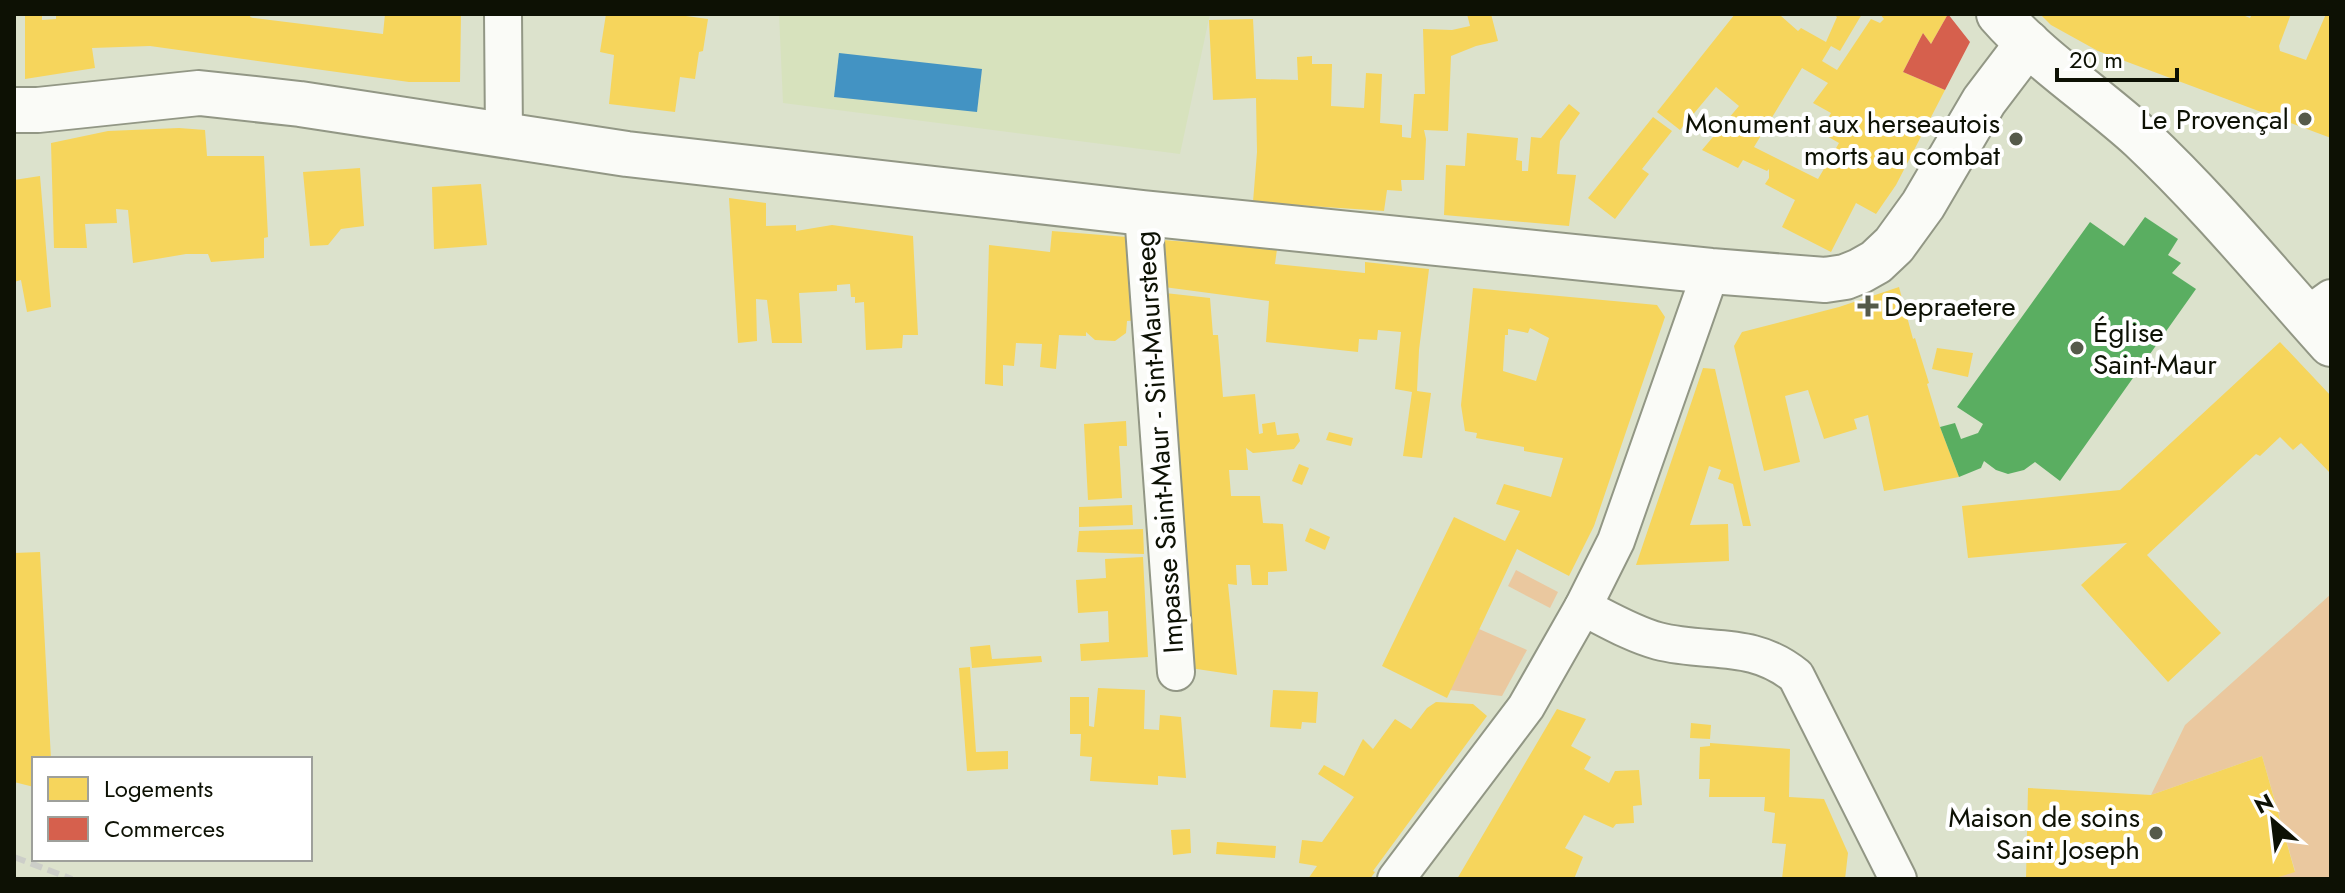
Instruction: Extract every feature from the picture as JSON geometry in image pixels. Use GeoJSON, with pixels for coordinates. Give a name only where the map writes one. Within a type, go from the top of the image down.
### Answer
{"type":"FeatureCollection","features":[{"type":"Feature","properties":{"kind":"street"},"geometry":{"type":"LineString","coordinates":[[503,14],[504,137]]}},
{"type":"Feature","properties":{"kind":"street"},"geometry":{"type":"LineString","coordinates":[[14,110],[199,93],[300,104],[641,156],[1143,213],[1825,280],[1845,277],[1876,262],[1894,245],[1923,205],[1984,101],[2013,28],[2106,107],[2323,319]]}},
{"type":"Feature","properties":{"kind":"street","name":"Impasse Saint-Maur - Sint-Maursteeg"},"geometry":{"type":"LineString","coordinates":[[1143,213],[1176,672]]}},
{"type":"Feature","properties":{"kind":"street"},"geometry":{"type":"LineString","coordinates":[[1396,879],[1526,707],[1583,607],[1616,541],[1711,271]]}},
{"type":"Feature","properties":{"kind":"street"},"geometry":{"type":"LineString","coordinates":[[1583,607],[1661,642],[1751,652],[1769,658],[1796,676],[1898,879]]}},
{"type":"Feature","properties":{"kind":"shaded area"},"geometry":{"type":"Polygon","coordinates":[[[779,14],[1210,14],[1180,154],[783,103],[779,14]]]}},
{"type":"Feature","properties":{"kind":"shaded area"},"geometry":{"type":"Polygon","coordinates":[[[1516,570],[1558,592],[1550,608],[1508,586],[1516,570]]]}},
{"type":"Feature","properties":{"kind":"shaded area"},"geometry":{"type":"Polygon","coordinates":[[[2331,594],[2331,879],[2272,879],[2295,871],[2262,756],[2151,795],[2185,725],[2331,594]]]}},
{"type":"Feature","properties":{"kind":"shaded area"},"geometry":{"type":"Polygon","coordinates":[[[1479,629],[1527,650],[1502,696],[1450,690],[1479,629]]]}},
{"type":"Feature","properties":{"kind":"building: Logements"},"geometry":{"type":"Polygon","coordinates":[[[25,14],[42,14],[42,20],[56,19],[56,14],[251,14],[253,18],[383,34],[385,14],[461,14],[460,82],[409,82],[150,46],[92,48],[95,68],[25,79],[25,14]]]}},
{"type":"Feature","properties":{"kind":"building: Logements"},"geometry":{"type":"Polygon","coordinates":[[[606,14],[671,14],[708,19],[695,79],[680,77],[675,112],[609,104],[614,55],[600,52],[606,14]]]}},
{"type":"Feature","properties":{"kind":"building: Logements"},"geometry":{"type":"Polygon","coordinates":[[[1467,14],[1491,14],[1498,41],[1451,56],[1448,131],[1424,130],[1424,180],[1401,180],[1402,191],[1387,190],[1384,211],[1253,202],[1257,152],[1256,98],[1213,100],[1209,20],[1253,19],[1256,79],[1298,80],[1297,57],[1312,56],[1312,64],[1332,64],[1331,106],[1364,108],[1366,73],[1382,74],[1380,123],[1402,125],[1402,137],[1411,138],[1414,94],[1425,94],[1423,29],[1452,30],[1470,26],[1467,14]]]}},
{"type":"Feature","properties":{"kind":"building: Logements"},"geometry":{"type":"Polygon","coordinates":[[[1735,14],[1782,14],[1798,31],[1801,28],[1826,42],[1837,17],[1833,14],[1862,14],[1840,51],[1831,46],[1822,61],[1837,70],[1871,19],[1880,23],[1884,19],[1880,14],[1948,14],[1931,44],[1923,33],[1903,72],[1945,90],[1896,185],[1876,214],[1856,203],[1831,252],[1782,227],[1795,200],[1765,184],[1769,169],[1767,171],[1743,160],[1738,168],[1702,150],[1739,106],[1716,87],[1680,130],[1657,112],[1735,14]],[[1802,68],[1754,147],[1818,179],[1839,143],[1820,132],[1831,113],[1813,103],[1828,83],[1802,68]]]}},
{"type":"Feature","properties":{"kind":"building: Logements"},"geometry":{"type":"Polygon","coordinates":[[[2040,14],[2240,14],[2250,18],[2252,14],[2291,14],[2280,51],[2306,60],[2326,14],[2331,14],[2331,138],[2098,51],[2051,25],[2040,14]]]}},
{"type":"Feature","properties":{"kind":"building: Logements"},"geometry":{"type":"Polygon","coordinates":[[[1569,104],[1580,113],[1560,141],[1557,174],[1576,175],[1569,226],[1444,215],[1446,165],[1465,166],[1467,133],[1518,138],[1516,160],[1522,161],[1522,171],[1528,171],[1531,137],[1541,138],[1569,104]]]}},
{"type":"Feature","properties":{"kind":"building: Logements"},"geometry":{"type":"Polygon","coordinates":[[[1653,117],[1672,131],[1642,169],[1649,174],[1615,219],[1588,198],[1653,117]]]}},
{"type":"Feature","properties":{"kind":"building: Logements"},"geometry":{"type":"Polygon","coordinates":[[[205,130],[207,156],[264,156],[268,237],[264,238],[264,258],[211,262],[208,254],[186,254],[133,263],[128,210],[116,209],[117,223],[85,224],[87,248],[54,248],[51,143],[108,131],[205,130]]]}},
{"type":"Feature","properties":{"kind":"building: Logements"},"geometry":{"type":"Polygon","coordinates":[[[360,168],[364,226],[341,229],[328,245],[310,246],[303,172],[360,168]]]}},
{"type":"Feature","properties":{"kind":"building: Logements"},"geometry":{"type":"Polygon","coordinates":[[[40,176],[51,307],[27,312],[21,280],[14,282],[14,180],[40,176]]]}},
{"type":"Feature","properties":{"kind":"building: Logements"},"geometry":{"type":"Polygon","coordinates":[[[481,184],[487,245],[434,249],[432,187],[481,184]]]}},
{"type":"Feature","properties":{"kind":"building: Logements"},"geometry":{"type":"Polygon","coordinates":[[[729,198],[766,203],[766,226],[796,225],[796,231],[832,225],[913,236],[918,335],[903,335],[902,348],[866,350],[864,302],[855,303],[850,284],[837,285],[837,291],[799,293],[802,343],[772,343],[767,300],[756,299],[757,341],[738,343],[729,198]]]}},
{"type":"Feature","properties":{"kind":"building: Logements"},"geometry":{"type":"Polygon","coordinates":[[[1052,231],[1139,238],[1140,320],[1127,321],[1126,333],[1115,341],[1095,340],[1086,332],[1086,336],[1059,335],[1056,369],[1040,367],[1042,344],[1016,343],[1014,366],[1003,365],[1003,386],[985,384],[989,245],[1050,252],[1052,231]]]}},
{"type":"Feature","properties":{"kind":"building: Logements"},"geometry":{"type":"Polygon","coordinates":[[[1163,240],[1277,249],[1275,264],[1365,273],[1365,262],[1429,269],[1417,391],[1431,393],[1422,458],[1403,456],[1412,392],[1395,389],[1401,332],[1378,330],[1377,340],[1359,339],[1358,352],[1266,342],[1269,301],[1164,287],[1163,240]]]}},
{"type":"Feature","properties":{"kind":"building: Logements"},"geometry":{"type":"Polygon","coordinates":[[[1899,287],[1940,427],[1959,477],[1884,491],[1868,415],[1854,419],[1857,429],[1824,439],[1808,390],[1785,396],[1800,462],[1764,471],[1734,346],[1742,332],[1839,307],[1899,287]]]}},
{"type":"Feature","properties":{"kind":"building: Logements"},"geometry":{"type":"Polygon","coordinates":[[[1473,288],[1657,305],[1665,317],[1594,526],[1569,576],[1517,549],[1447,698],[1382,666],[1452,521],[1454,517],[1505,541],[1520,511],[1496,504],[1504,484],[1551,497],[1563,458],[1476,438],[1477,433],[1465,431],[1461,405],[1473,288]],[[1530,328],[1528,333],[1508,329],[1503,371],[1536,381],[1549,338],[1530,328]]]}},
{"type":"Feature","properties":{"kind":"building: Logements"},"geometry":{"type":"Polygon","coordinates":[[[1165,293],[1210,298],[1213,335],[1218,335],[1223,397],[1255,394],[1259,434],[1263,433],[1262,424],[1275,422],[1277,435],[1298,433],[1300,441],[1294,449],[1253,453],[1246,448],[1248,470],[1229,470],[1231,496],[1260,496],[1263,523],[1283,524],[1287,571],[1268,572],[1268,585],[1252,585],[1250,565],[1236,565],[1237,585],[1228,584],[1237,675],[1190,668],[1165,293]]]}},
{"type":"Feature","properties":{"kind":"building: Logements"},"geometry":{"type":"Polygon","coordinates":[[[2280,342],[2331,396],[2331,474],[2301,443],[2293,450],[2280,437],[2260,456],[2256,454],[2147,555],[2221,633],[2168,682],[2081,585],[2127,543],[1968,558],[1962,506],[2120,490],[2280,342]]]}},
{"type":"Feature","properties":{"kind":"building: Logements"},"geometry":{"type":"Polygon","coordinates":[[[1937,348],[1973,353],[1968,377],[1932,369],[1937,348]]]}},
{"type":"Feature","properties":{"kind":"building: Logements"},"geometry":{"type":"Polygon","coordinates":[[[1703,368],[1715,369],[1751,526],[1743,526],[1733,484],[1718,479],[1721,470],[1709,466],[1690,525],[1728,524],[1729,561],[1636,565],[1703,368]]]}},
{"type":"Feature","properties":{"kind":"building: Logements"},"geometry":{"type":"Polygon","coordinates":[[[1126,421],[1127,446],[1119,446],[1122,498],[1088,500],[1084,424],[1126,421]]]}},
{"type":"Feature","properties":{"kind":"building: Logements"},"geometry":{"type":"Polygon","coordinates":[[[1329,432],[1353,438],[1351,446],[1326,440],[1329,432]]]}},
{"type":"Feature","properties":{"kind":"building: Logements"},"geometry":{"type":"Polygon","coordinates":[[[1299,464],[1309,468],[1302,485],[1292,481],[1299,464]]]}},
{"type":"Feature","properties":{"kind":"building: Logements"},"geometry":{"type":"Polygon","coordinates":[[[1132,505],[1133,525],[1079,527],[1079,507],[1132,505]]]}},
{"type":"Feature","properties":{"kind":"building: Logements"},"geometry":{"type":"Polygon","coordinates":[[[1310,528],[1330,537],[1325,550],[1305,541],[1310,528]]]}},
{"type":"Feature","properties":{"kind":"building: Logements"},"geometry":{"type":"Polygon","coordinates":[[[1143,529],[1144,554],[1077,552],[1079,531],[1143,529]]]}},
{"type":"Feature","properties":{"kind":"building: Logements"},"geometry":{"type":"Polygon","coordinates":[[[40,552],[51,757],[32,757],[32,786],[14,782],[14,553],[40,552]]]}},
{"type":"Feature","properties":{"kind":"building: Logements"},"geometry":{"type":"Polygon","coordinates":[[[1143,557],[1148,657],[1081,661],[1080,644],[1109,642],[1108,611],[1078,613],[1076,580],[1106,578],[1105,559],[1143,557]]]}},
{"type":"Feature","properties":{"kind":"building: Logements"},"geometry":{"type":"Polygon","coordinates":[[[990,645],[992,659],[1041,656],[1042,662],[972,668],[970,647],[990,645]]]}},
{"type":"Feature","properties":{"kind":"building: Logements"},"geometry":{"type":"Polygon","coordinates":[[[970,667],[976,752],[1008,751],[1008,769],[967,771],[959,668],[970,667]]]}},
{"type":"Feature","properties":{"kind":"building: Logements"},"geometry":{"type":"Polygon","coordinates":[[[1098,688],[1145,690],[1144,729],[1159,730],[1160,715],[1181,717],[1186,778],[1158,776],[1158,785],[1090,781],[1092,757],[1080,756],[1081,734],[1070,734],[1070,697],[1089,697],[1089,726],[1094,727],[1098,688]]]}},
{"type":"Feature","properties":{"kind":"building: Logements"},"geometry":{"type":"Polygon","coordinates":[[[1273,690],[1318,692],[1316,723],[1302,722],[1301,729],[1270,727],[1273,690]]]}},
{"type":"Feature","properties":{"kind":"building: Logements"},"geometry":{"type":"Polygon","coordinates":[[[1436,702],[1473,704],[1487,716],[1370,879],[1308,879],[1317,866],[1299,863],[1302,840],[1322,842],[1354,797],[1318,774],[1324,765],[1344,776],[1363,739],[1373,749],[1395,719],[1411,729],[1427,708],[1436,702]]]}},
{"type":"Feature","properties":{"kind":"building: Logements"},"geometry":{"type":"Polygon","coordinates":[[[1557,709],[1586,719],[1571,746],[1591,757],[1584,769],[1609,783],[1615,771],[1639,770],[1642,805],[1633,806],[1634,823],[1616,824],[1613,828],[1584,815],[1565,848],[1583,857],[1574,879],[1457,879],[1557,709]]]}},
{"type":"Feature","properties":{"kind":"building: Logements"},"geometry":{"type":"Polygon","coordinates":[[[1691,723],[1711,725],[1710,739],[1690,738],[1691,723]]]}},
{"type":"Feature","properties":{"kind":"building: Logements"},"geometry":{"type":"Polygon","coordinates":[[[1710,743],[1790,749],[1789,797],[1824,799],[1848,853],[1845,879],[1782,879],[1786,844],[1772,843],[1775,813],[1764,811],[1765,797],[1709,797],[1710,779],[1699,779],[1700,747],[1710,746],[1710,743]]]}},
{"type":"Feature","properties":{"kind":"building: Logements","name":"Maison de soins Saint Joseph"},"geometry":{"type":"Polygon","coordinates":[[[2262,756],[2295,872],[2272,879],[2026,879],[2028,788],[2151,795],[2262,756]]]}},
{"type":"Feature","properties":{"kind":"building: Logements"},"geometry":{"type":"Polygon","coordinates":[[[1190,829],[1191,853],[1173,855],[1171,830],[1190,829]]]}},
{"type":"Feature","properties":{"kind":"building: Logements"},"geometry":{"type":"Polygon","coordinates":[[[1217,842],[1276,846],[1275,858],[1216,854],[1217,842]]]}},
{"type":"Feature","properties":{"kind":"building: Commerces"},"geometry":{"type":"Polygon","coordinates":[[[1948,14],[1970,42],[1945,90],[1903,72],[1923,33],[1931,44],[1948,14]]]}},
{"type":"Feature","properties":{"kind":"building: Écoles"},"geometry":{"type":"Polygon","coordinates":[[[839,53],[982,69],[977,112],[834,97],[839,53]]]}},
{"type":"Feature","properties":{"kind":"building: Public","name":"Église Saint-Maur"},"geometry":{"type":"Polygon","coordinates":[[[2145,217],[2178,239],[2168,255],[2181,263],[2172,273],[2196,289],[2060,481],[2035,462],[2024,470],[2008,474],[1984,461],[1981,468],[1959,477],[1940,427],[1955,423],[1961,439],[1978,433],[1983,424],[1957,407],[2090,222],[2124,246],[2145,217]]]}},
{"type":"Feature","properties":{"kind":"railway"},"geometry":{"type":"LineString","coordinates":[[14,857],[72,879]]}},
{"type":"Feature","properties":{"kind":"place","name":"Le Provençal"},"geometry":{"type":"Point","coordinates":[2305,119]}},
{"type":"Feature","properties":{"kind":"place","name":"Monument aux herseautois morts au combat"},"geometry":{"type":"Point","coordinates":[2016,139]}},
{"type":"Feature","properties":{"kind":"place","name":"Depraetere"},"geometry":{"type":"Point","coordinates":[1868,306]}},
{"type":"Feature","properties":{"kind":"place","name":"Église Saint-Maur"},"geometry":{"type":"Point","coordinates":[2077,348]}},
{"type":"Feature","properties":{"kind":"place","name":"Maison de soins Saint Joseph"},"geometry":{"type":"Point","coordinates":[2156,833]}}]}
